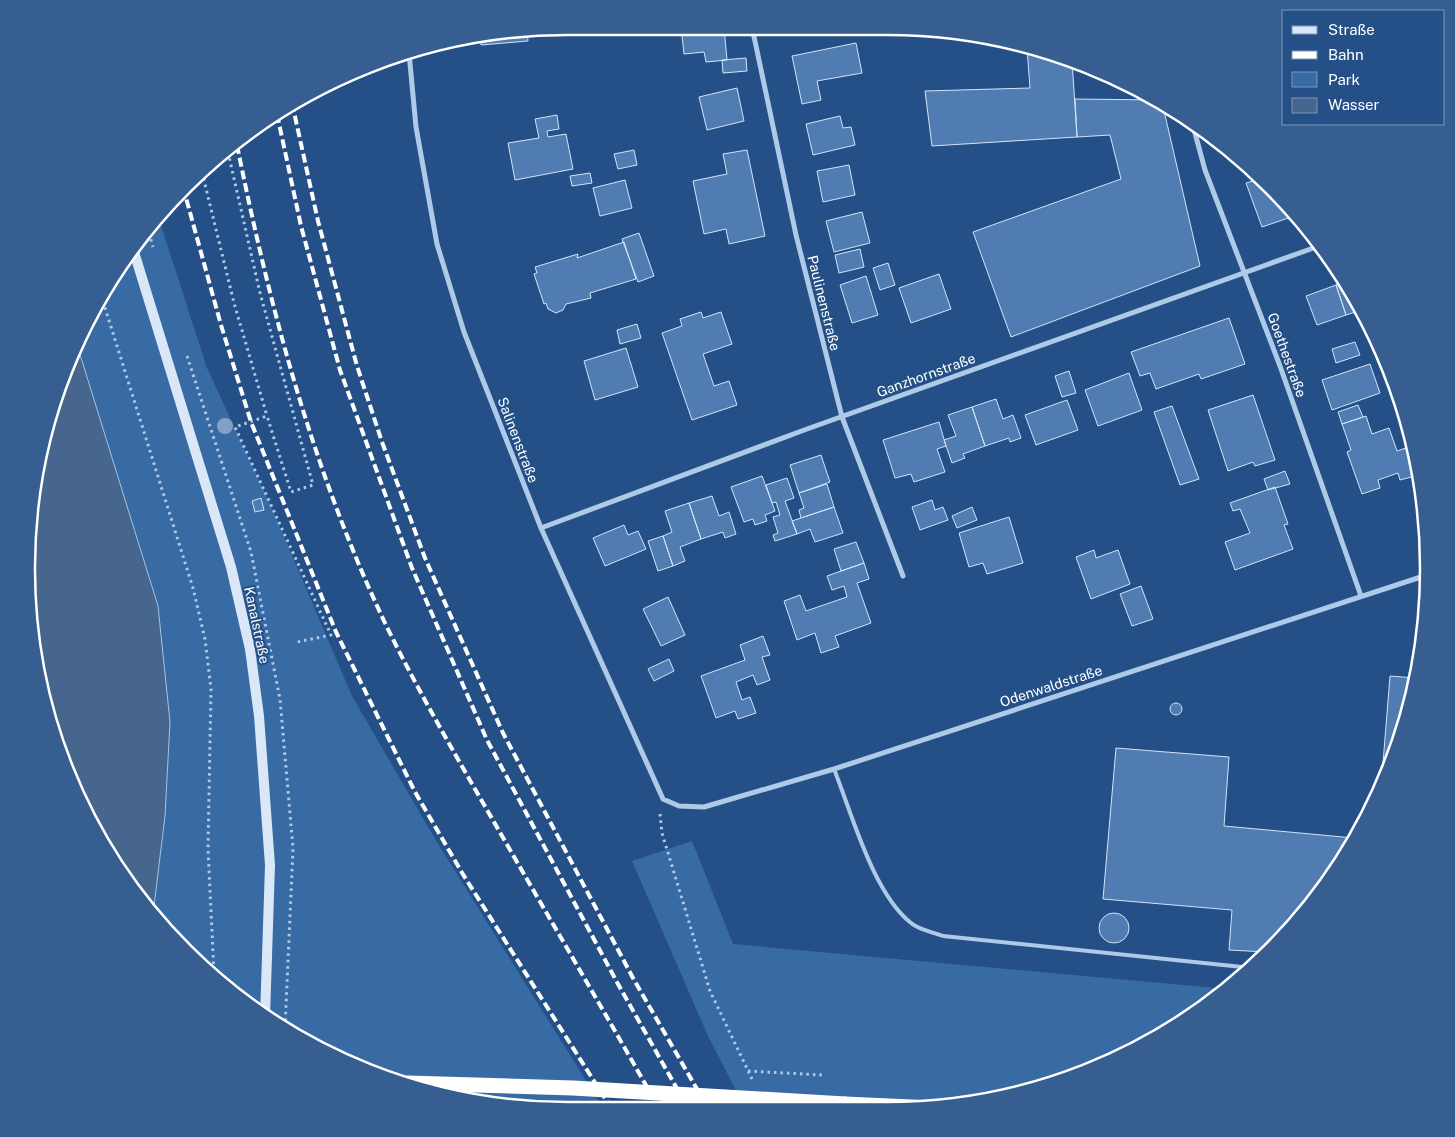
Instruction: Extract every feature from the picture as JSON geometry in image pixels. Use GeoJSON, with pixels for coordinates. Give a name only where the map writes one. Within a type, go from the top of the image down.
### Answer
{"type":"FeatureCollection","features":[{"type":"Feature","properties":{"kind":"highway"},"geometry":{"type":"LineString","coordinates":[[433,1085],[573,1088],[811,1102]]}},
{"type":"Feature","properties":{"kind":"main road","name":"Kanalstraße"},"geometry":{"type":"LineString","coordinates":[[136,257],[231,567],[250,649],[259,716],[270,865],[265,1007]]}},
{"type":"Feature","properties":{"kind":"street","name":"Paulinenstraße"},"geometry":{"type":"LineString","coordinates":[[754,35],[796,236],[842,417],[903,576]]}},
{"type":"Feature","properties":{"kind":"street","name":"Salinenstraße"},"geometry":{"type":"LineString","coordinates":[[410,59],[416,127],[437,244],[464,332],[541,528],[663,799]]}},
{"type":"Feature","properties":{"kind":"street","name":"Goethestraße"},"geometry":{"type":"LineString","coordinates":[[1195,134],[1205,170],[1361,596]]}},
{"type":"Feature","properties":{"kind":"street","name":"Ganzhornstraße"},"geometry":{"type":"LineString","coordinates":[[541,528],[842,417],[1313,248]]}},
{"type":"Feature","properties":{"kind":"street","name":"Odenwaldstraße"},"geometry":{"type":"LineString","coordinates":[[663,799],[679,806],[704,807],[834,769],[1420,577]]}},
{"type":"Feature","properties":{"kind":"lane"},"geometry":{"type":"LineString","coordinates":[[834,769],[874,871],[894,907],[913,925],[944,936],[1241,967]]}},
{"type":"Feature","properties":{"kind":"path"},"geometry":{"type":"LineString","coordinates":[[204,179],[234,303],[291,492],[313,485],[260,293],[229,157]]}},
{"type":"Feature","properties":{"kind":"path"},"geometry":{"type":"LineString","coordinates":[[104,305],[193,588],[205,639],[211,689],[208,849],[214,967]]}},
{"type":"Feature","properties":{"kind":"path"},"geometry":{"type":"LineString","coordinates":[[267,416],[236,427],[331,635],[298,642]]}},
{"type":"Feature","properties":{"kind":"path"},"geometry":{"type":"LineString","coordinates":[[663,799],[660,812],[662,833],[710,991],[755,1087]]}},
{"type":"Feature","properties":{"kind":"path"},"geometry":{"type":"LineString","coordinates":[[748,1071],[822,1076]]}},
{"type":"Feature","properties":{"kind":"green space"},"geometry":{"type":"Polygon","coordinates":[[[161,225],[207,368],[271,506],[352,696],[435,839],[599,1102],[534,1101],[464,1092],[397,1074],[364,1061],[302,1031],[244,992],[191,946],[167,920],[154,904],[165,816],[158,606],[80,355],[106,302],[125,272],[161,225]]]}},
{"type":"Feature","properties":{"kind":"green space"},"geometry":{"type":"Polygon","coordinates":[[[692,841],[733,944],[1216,988],[1153,1031],[1122,1047],[1058,1074],[1025,1084],[991,1092],[921,1101],[742,1102],[708,1036],[632,861],[692,841]]]}},
{"type":"Feature","properties":{"kind":"water"},"geometry":{"type":"Polygon","coordinates":[[[80,355],[158,606],[170,722],[165,816],[154,904],[125,865],[106,835],[90,804],[63,740],[45,673],[36,603],[36,534],[45,464],[53,430],[63,397],[80,355]]]}},
{"type":"Feature","properties":{"kind":"building"},"geometry":{"type":"Polygon","coordinates":[[[682,35],[725,35],[727,60],[706,62],[704,52],[684,54],[682,35]]]}},
{"type":"Feature","properties":{"kind":"building"},"geometry":{"type":"Polygon","coordinates":[[[528,37],[528,41],[481,45],[481,43],[528,37]]]}},
{"type":"Feature","properties":{"kind":"building"},"geometry":{"type":"Polygon","coordinates":[[[856,43],[862,73],[817,81],[821,100],[802,104],[792,56],[856,43]]]}},
{"type":"Feature","properties":{"kind":"building"},"geometry":{"type":"Polygon","coordinates":[[[1027,54],[1073,69],[1077,137],[932,146],[925,91],[1030,88],[1027,54]]]}},
{"type":"Feature","properties":{"kind":"building"},"geometry":{"type":"Polygon","coordinates":[[[746,58],[747,71],[723,73],[722,60],[746,58]]]}},
{"type":"Feature","properties":{"kind":"building"},"geometry":{"type":"Polygon","coordinates":[[[737,88],[744,121],[707,130],[699,97],[737,88]]]}},
{"type":"Feature","properties":{"kind":"building"},"geometry":{"type":"Polygon","coordinates":[[[1075,99],[1141,100],[1165,113],[1200,266],[1011,337],[973,232],[1121,179],[1110,135],[1077,137],[1075,99]]]}},
{"type":"Feature","properties":{"kind":"building"},"geometry":{"type":"Polygon","coordinates":[[[557,115],[559,129],[547,131],[548,137],[566,134],[573,169],[515,180],[508,143],[539,138],[535,119],[557,115]]]}},
{"type":"Feature","properties":{"kind":"building"},"geometry":{"type":"Polygon","coordinates":[[[840,116],[843,128],[851,127],[855,145],[813,155],[806,124],[840,116]]]}},
{"type":"Feature","properties":{"kind":"building"},"geometry":{"type":"Polygon","coordinates":[[[634,150],[637,165],[618,169],[614,154],[634,150]]]}},
{"type":"Feature","properties":{"kind":"building"},"geometry":{"type":"Polygon","coordinates":[[[747,150],[765,236],[729,244],[726,229],[704,234],[693,181],[727,174],[723,154],[747,150]]]}},
{"type":"Feature","properties":{"kind":"building"},"geometry":{"type":"Polygon","coordinates":[[[849,165],[855,195],[823,202],[817,171],[849,165]]]}},
{"type":"Feature","properties":{"kind":"building"},"geometry":{"type":"Polygon","coordinates":[[[590,173],[592,183],[572,186],[570,176],[590,173]]]}},
{"type":"Feature","properties":{"kind":"building"},"geometry":{"type":"Polygon","coordinates":[[[625,180],[632,208],[600,216],[593,188],[625,180]]]}},
{"type":"Feature","properties":{"kind":"building"},"geometry":{"type":"Polygon","coordinates":[[[1253,181],[1289,218],[1262,227],[1246,183],[1253,181]]]}},
{"type":"Feature","properties":{"kind":"building"},"geometry":{"type":"Polygon","coordinates":[[[862,212],[870,243],[834,252],[826,221],[862,212]]]}},
{"type":"Feature","properties":{"kind":"building"},"geometry":{"type":"Polygon","coordinates":[[[639,233],[654,276],[638,282],[622,239],[639,233]]]}},
{"type":"Feature","properties":{"kind":"building"},"geometry":{"type":"Polygon","coordinates":[[[624,242],[636,279],[590,293],[591,298],[566,304],[563,310],[556,313],[548,309],[546,303],[544,304],[534,274],[537,273],[535,267],[578,254],[577,258],[624,242]]]}},
{"type":"Feature","properties":{"kind":"building"},"geometry":{"type":"Polygon","coordinates":[[[860,249],[864,267],[839,273],[835,255],[860,249]]]}},
{"type":"Feature","properties":{"kind":"building"},"geometry":{"type":"Polygon","coordinates":[[[888,263],[895,285],[880,290],[873,268],[888,263]]]}},
{"type":"Feature","properties":{"kind":"building"},"geometry":{"type":"Polygon","coordinates":[[[939,274],[951,309],[911,323],[899,288],[939,274]]]}},
{"type":"Feature","properties":{"kind":"building"},"geometry":{"type":"Polygon","coordinates":[[[866,276],[878,315],[852,323],[840,285],[866,276]]]}},
{"type":"Feature","properties":{"kind":"building"},"geometry":{"type":"Polygon","coordinates":[[[1338,284],[1354,312],[1346,315],[1336,285],[1338,284]]]}},
{"type":"Feature","properties":{"kind":"building"},"geometry":{"type":"Polygon","coordinates":[[[1336,285],[1346,315],[1317,325],[1306,296],[1336,285]]]}},
{"type":"Feature","properties":{"kind":"building"},"geometry":{"type":"Polygon","coordinates":[[[701,312],[703,318],[721,312],[732,344],[703,354],[714,386],[729,381],[737,405],[692,420],[662,333],[682,326],[680,319],[701,312]]]}},
{"type":"Feature","properties":{"kind":"building"},"geometry":{"type":"Polygon","coordinates":[[[1229,318],[1245,364],[1201,379],[1199,374],[1156,389],[1150,373],[1140,376],[1131,352],[1229,318]]]}},
{"type":"Feature","properties":{"kind":"building"},"geometry":{"type":"Polygon","coordinates":[[[637,324],[641,338],[620,344],[617,330],[637,324]]]}},
{"type":"Feature","properties":{"kind":"building"},"geometry":{"type":"Polygon","coordinates":[[[1355,342],[1360,355],[1336,363],[1332,349],[1355,342]]]}},
{"type":"Feature","properties":{"kind":"building"},"geometry":{"type":"Polygon","coordinates":[[[626,348],[638,387],[595,400],[584,361],[626,348]]]}},
{"type":"Feature","properties":{"kind":"building"},"geometry":{"type":"Polygon","coordinates":[[[1370,364],[1380,393],[1332,410],[1322,380],[1370,364]]]}},
{"type":"Feature","properties":{"kind":"building"},"geometry":{"type":"Polygon","coordinates":[[[1069,371],[1076,393],[1062,397],[1055,376],[1069,371]]]}},
{"type":"Feature","properties":{"kind":"building"},"geometry":{"type":"Polygon","coordinates":[[[1129,373],[1142,410],[1098,426],[1085,390],[1129,373]]]}},
{"type":"Feature","properties":{"kind":"building"},"geometry":{"type":"Polygon","coordinates":[[[1253,395],[1275,460],[1255,466],[1253,462],[1228,471],[1208,410],[1253,395]]]}},
{"type":"Feature","properties":{"kind":"building"},"geometry":{"type":"Polygon","coordinates":[[[996,399],[1003,419],[1013,415],[1021,438],[1010,442],[1009,438],[985,446],[972,407],[996,399]]]}},
{"type":"Feature","properties":{"kind":"building"},"geometry":{"type":"Polygon","coordinates":[[[1067,400],[1078,430],[1036,445],[1025,415],[1067,400]]]}},
{"type":"Feature","properties":{"kind":"building"},"geometry":{"type":"Polygon","coordinates":[[[1358,405],[1363,417],[1342,424],[1338,412],[1358,405]]]}},
{"type":"Feature","properties":{"kind":"building"},"geometry":{"type":"Polygon","coordinates":[[[1172,406],[1199,479],[1180,485],[1154,412],[1172,406]]]}},
{"type":"Feature","properties":{"kind":"building"},"geometry":{"type":"Polygon","coordinates":[[[972,407],[985,446],[963,454],[965,458],[952,463],[944,440],[956,436],[948,415],[972,407]]]}},
{"type":"Feature","properties":{"kind":"building"},"geometry":{"type":"Polygon","coordinates":[[[1366,416],[1372,434],[1389,428],[1397,451],[1406,448],[1412,477],[1400,480],[1398,473],[1378,480],[1380,488],[1362,494],[1347,452],[1351,450],[1342,424],[1366,416]]]}},
{"type":"Feature","properties":{"kind":"building"},"geometry":{"type":"Polygon","coordinates":[[[939,422],[946,446],[937,449],[945,472],[914,482],[911,474],[895,478],[883,440],[939,422]]]}},
{"type":"Feature","properties":{"kind":"building"},"geometry":{"type":"Polygon","coordinates":[[[821,455],[830,482],[799,493],[790,465],[821,455]]]}},
{"type":"Feature","properties":{"kind":"building"},"geometry":{"type":"Polygon","coordinates":[[[1285,471],[1290,484],[1268,490],[1264,479],[1285,471]]]}},
{"type":"Feature","properties":{"kind":"building"},"geometry":{"type":"Polygon","coordinates":[[[762,476],[775,511],[765,515],[767,521],[755,525],[753,519],[744,522],[731,487],[762,476]]]}},
{"type":"Feature","properties":{"kind":"building"},"geometry":{"type":"Polygon","coordinates":[[[787,478],[794,498],[785,501],[797,534],[775,541],[773,535],[778,533],[773,517],[780,515],[776,502],[772,503],[766,485],[787,478]]]}},
{"type":"Feature","properties":{"kind":"building"},"geometry":{"type":"Polygon","coordinates":[[[827,484],[834,507],[801,518],[799,510],[804,508],[799,493],[827,484]]]}},
{"type":"Feature","properties":{"kind":"building"},"geometry":{"type":"Polygon","coordinates":[[[1275,487],[1288,524],[1284,525],[1293,549],[1235,570],[1225,542],[1250,533],[1240,509],[1233,511],[1230,503],[1275,487]]]}},
{"type":"Feature","properties":{"kind":"building"},"geometry":{"type":"Polygon","coordinates":[[[712,496],[719,516],[729,512],[736,534],[725,538],[723,532],[701,539],[689,503],[712,496]]]}},
{"type":"Feature","properties":{"kind":"building"},"geometry":{"type":"Polygon","coordinates":[[[261,498],[264,510],[255,512],[252,501],[261,498]]]}},
{"type":"Feature","properties":{"kind":"building"},"geometry":{"type":"Polygon","coordinates":[[[932,500],[935,510],[943,507],[948,520],[920,530],[912,507],[932,500]]]}},
{"type":"Feature","properties":{"kind":"building"},"geometry":{"type":"Polygon","coordinates":[[[689,503],[701,539],[680,547],[685,561],[673,566],[663,536],[672,532],[665,511],[689,503]]]}},
{"type":"Feature","properties":{"kind":"building"},"geometry":{"type":"Polygon","coordinates":[[[834,507],[843,533],[815,542],[810,529],[797,534],[792,521],[834,507]]]}},
{"type":"Feature","properties":{"kind":"building"},"geometry":{"type":"Polygon","coordinates":[[[972,507],[977,520],[957,528],[952,516],[972,507]]]}},
{"type":"Feature","properties":{"kind":"building"},"geometry":{"type":"Polygon","coordinates":[[[1009,517],[1023,563],[987,574],[983,563],[969,567],[959,533],[1009,517]]]}},
{"type":"Feature","properties":{"kind":"building"},"geometry":{"type":"Polygon","coordinates":[[[624,525],[628,535],[638,531],[646,549],[605,566],[593,538],[624,525]]]}},
{"type":"Feature","properties":{"kind":"building"},"geometry":{"type":"Polygon","coordinates":[[[663,536],[673,566],[658,571],[648,541],[663,536]]]}},
{"type":"Feature","properties":{"kind":"building"},"geometry":{"type":"Polygon","coordinates":[[[856,542],[864,563],[841,571],[834,549],[856,542]]]}},
{"type":"Feature","properties":{"kind":"building"},"geometry":{"type":"Polygon","coordinates":[[[1094,550],[1096,558],[1118,550],[1130,584],[1091,599],[1076,557],[1094,550]]]}},
{"type":"Feature","properties":{"kind":"building"},"geometry":{"type":"Polygon","coordinates":[[[864,563],[869,579],[857,583],[871,623],[835,636],[839,647],[821,653],[815,633],[797,640],[784,601],[800,595],[806,611],[847,597],[844,586],[832,590],[827,576],[864,563]]]}},
{"type":"Feature","properties":{"kind":"building"},"geometry":{"type":"Polygon","coordinates":[[[1141,586],[1153,619],[1132,626],[1120,594],[1141,586]]]}},
{"type":"Feature","properties":{"kind":"building"},"geometry":{"type":"Polygon","coordinates":[[[668,597],[685,635],[661,646],[643,609],[668,597]]]}},
{"type":"Feature","properties":{"kind":"building"},"geometry":{"type":"Polygon","coordinates":[[[763,636],[770,655],[762,657],[770,680],[757,685],[753,675],[736,682],[742,700],[750,697],[756,713],[738,719],[735,711],[716,718],[701,676],[745,660],[740,645],[763,636]]]}},
{"type":"Feature","properties":{"kind":"building"},"geometry":{"type":"Polygon","coordinates":[[[669,659],[674,671],[654,681],[648,669],[669,659]]]}},
{"type":"Feature","properties":{"kind":"building"},"geometry":{"type":"Polygon","coordinates":[[[1390,676],[1409,678],[1392,740],[1383,763],[1390,676]]]}},
{"type":"Feature","properties":{"kind":"building"},"geometry":{"type":"Polygon","coordinates":[[[1174,703],[1178,703],[1182,709],[1178,715],[1174,715],[1170,711],[1170,707],[1174,703]]]}},
{"type":"Feature","properties":{"kind":"building"},"geometry":{"type":"Polygon","coordinates":[[[1116,748],[1229,757],[1224,826],[1347,837],[1310,893],[1258,952],[1229,950],[1232,910],[1103,899],[1116,748]]]}},
{"type":"Feature","properties":{"kind":"building"},"geometry":{"type":"Polygon","coordinates":[[[1114,913],[1125,917],[1129,928],[1125,939],[1114,943],[1103,939],[1099,928],[1103,917],[1114,913]]]}},
{"type":"Feature","properties":{"kind":"railway"},"geometry":{"type":"LineString","coordinates":[[294,111],[318,221],[357,366],[382,442],[425,558],[503,733],[633,978],[704,1102]]}},
{"type":"Feature","properties":{"kind":"railway"},"geometry":{"type":"LineString","coordinates":[[278,121],[301,226],[340,370],[412,568],[487,740],[618,984],[684,1102]]}},
{"type":"Feature","properties":{"kind":"railway"},"geometry":{"type":"LineString","coordinates":[[238,150],[264,268],[296,388],[315,448],[359,566],[398,649],[440,727],[655,1102]]}},
{"type":"Feature","properties":{"kind":"railway"},"geometry":{"type":"LineString","coordinates":[[186,197],[221,325],[251,422],[336,632],[415,792],[464,876],[607,1102]]}}]}
